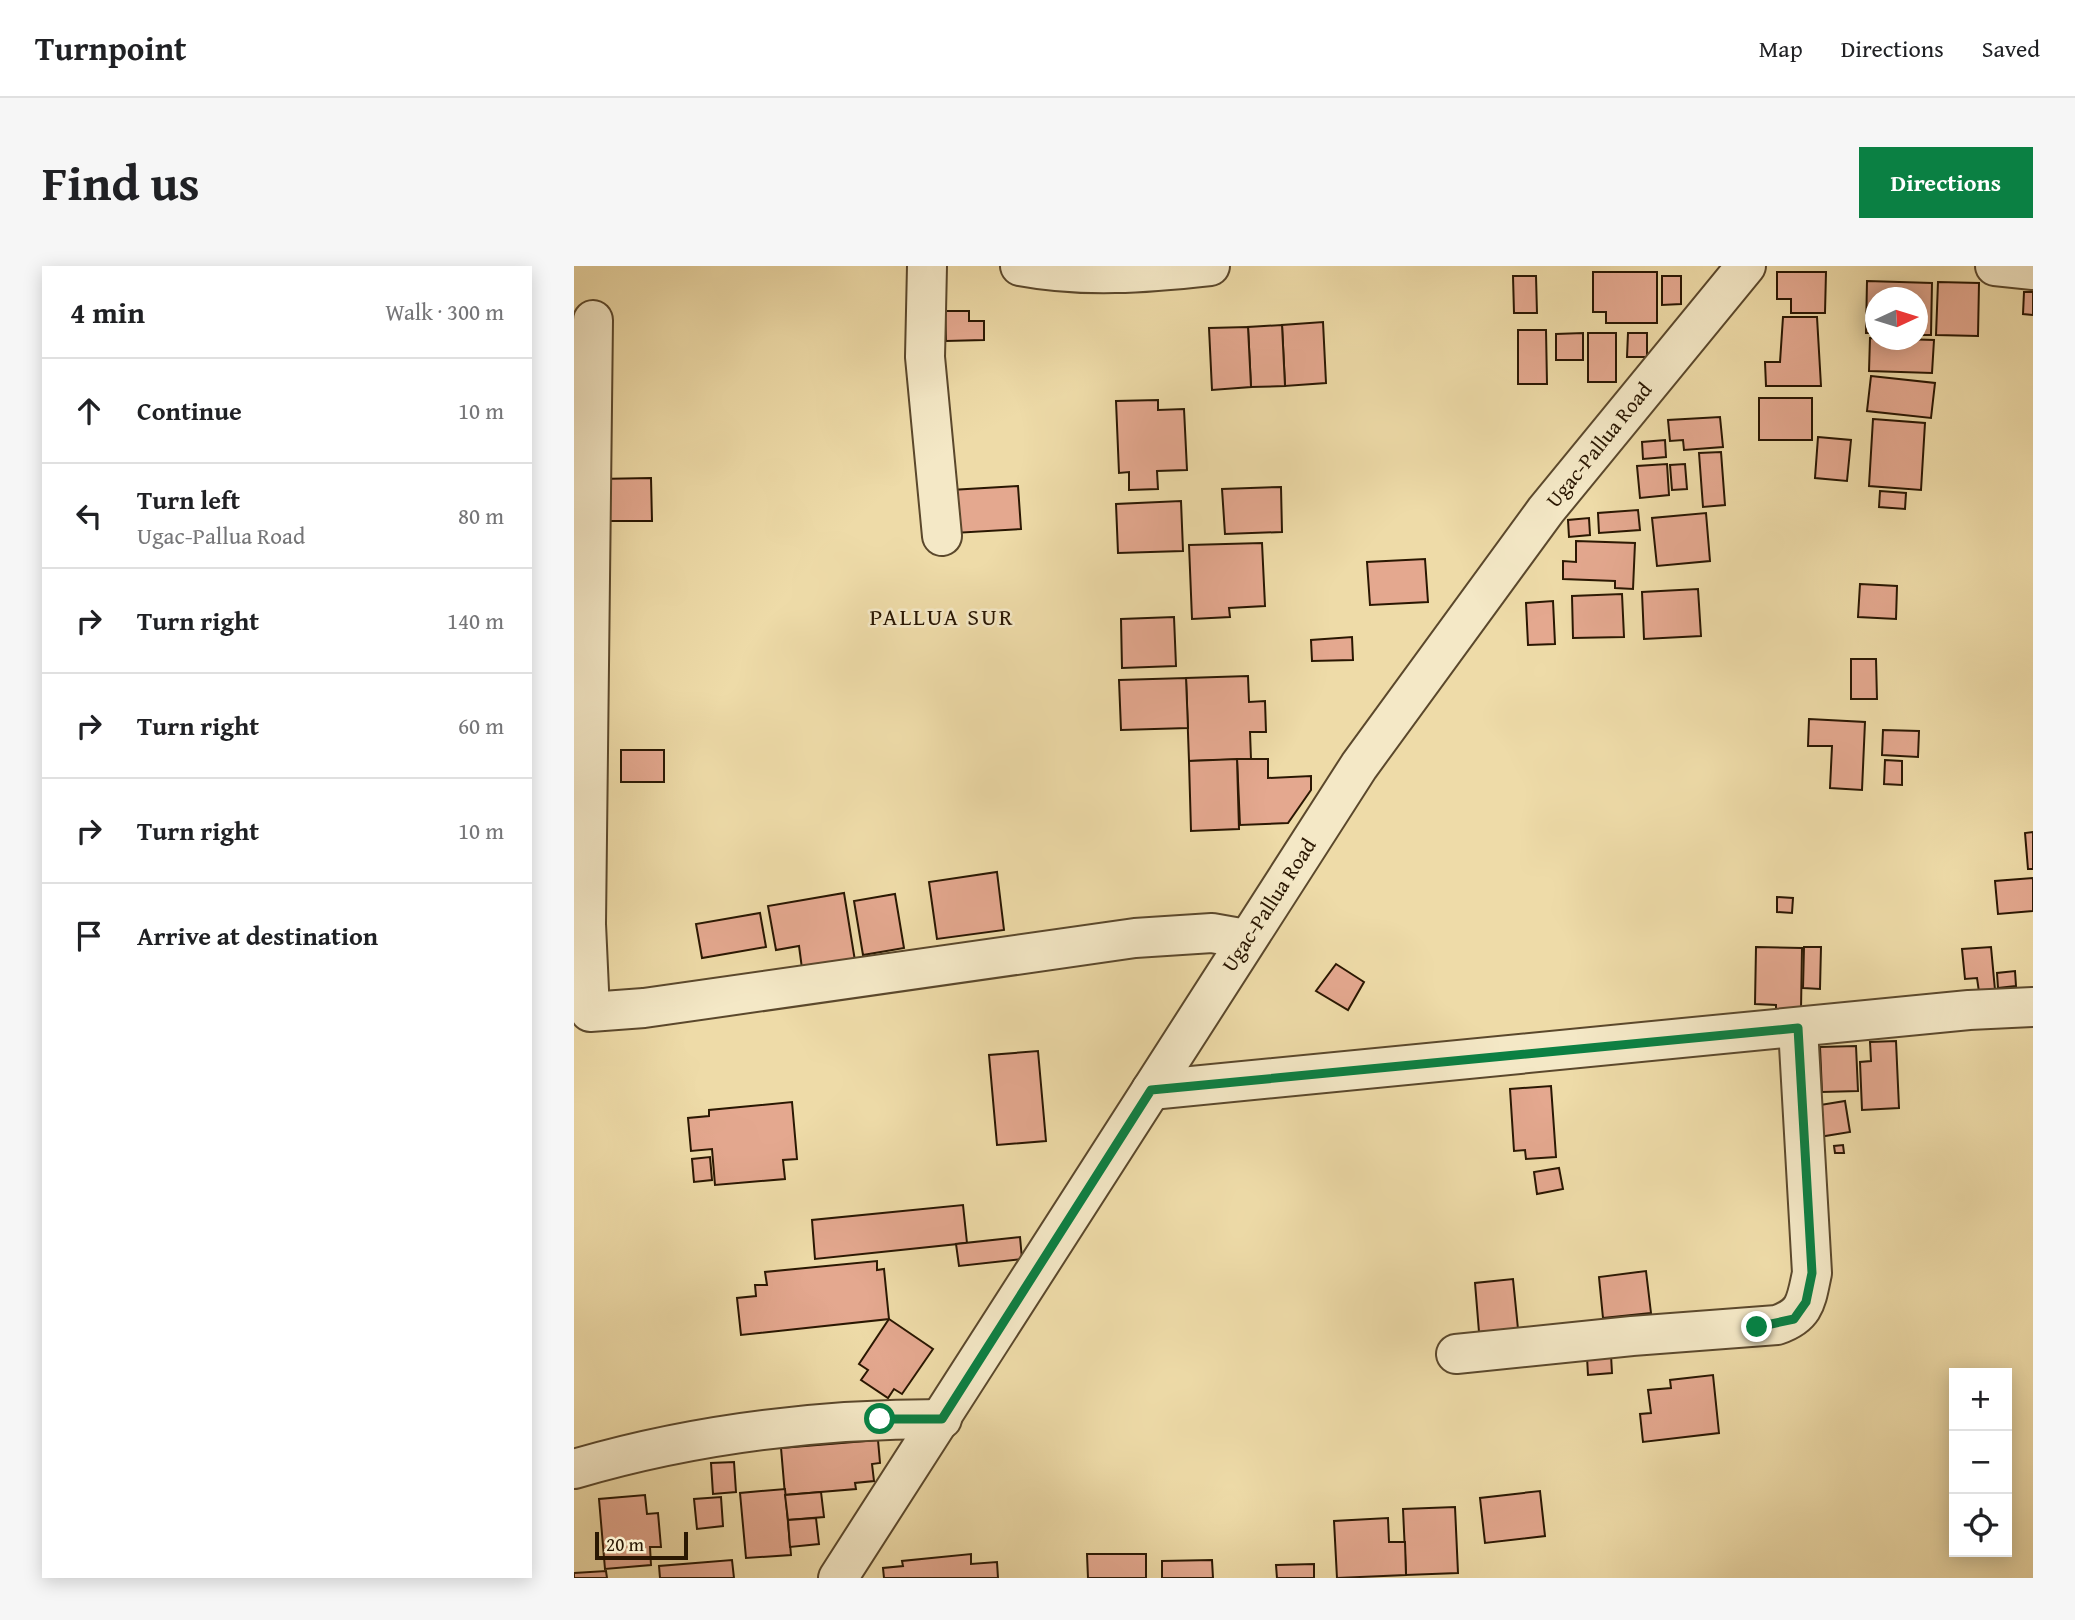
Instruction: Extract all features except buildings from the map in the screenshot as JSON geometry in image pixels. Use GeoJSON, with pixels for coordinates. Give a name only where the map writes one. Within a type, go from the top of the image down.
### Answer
{"type":"FeatureCollection","features":[{"type":"Feature","properties":{"kind":"street"},"geometry":{"type":"LineString","coordinates":[[926,266],[925,358],[942,536]]}},
{"type":"Feature","properties":{"kind":"street"},"geometry":{"type":"LineString","coordinates":[[1020,266],[1048,271],[1125,275],[1210,266]]}},
{"type":"Feature","properties":{"kind":"street","name":"Ugac-Pallua Road"},"geometry":{"type":"LineString","coordinates":[[838,1578],[1359,766],[1538,522],[1746,266]]}},
{"type":"Feature","properties":{"kind":"street"},"geometry":{"type":"LineString","coordinates":[[1995,266],[2033,270]]}},
{"type":"Feature","properties":{"kind":"street"},"geometry":{"type":"LineString","coordinates":[[593,320],[580,923],[582,1013],[645,1008],[1135,938],[1212,933],[1246,939]]}},
{"type":"Feature","properties":{"kind":"street"},"geometry":{"type":"LineString","coordinates":[[1151,1090],[1969,1010],[2033,1007]]}},
{"type":"Feature","properties":{"kind":"street"},"geometry":{"type":"LineString","coordinates":[[1456,1354],[1777,1325],[1794,1319],[1806,1302],[1812,1273],[1798,1028]]}},
{"type":"Feature","properties":{"kind":"street"},"geometry":{"type":"LineString","coordinates":[[574,1469],[632,1452],[826,1422],[942,1419]]}},
{"type":"Feature","properties":{"kind":"district","name":"PALLUA SUR"},"geometry":{"type":"Point","coordinates":[942,617]}},
{"type":"Feature","properties":{"kind":"route"},"geometry":{"type":"LineString","coordinates":[[880,1419],[942,1419],[1151,1090],[1184,1090],[1798,1028],[1812,1273],[1806,1302],[1794,1319],[1777,1325],[1757,1327]]}}]}
